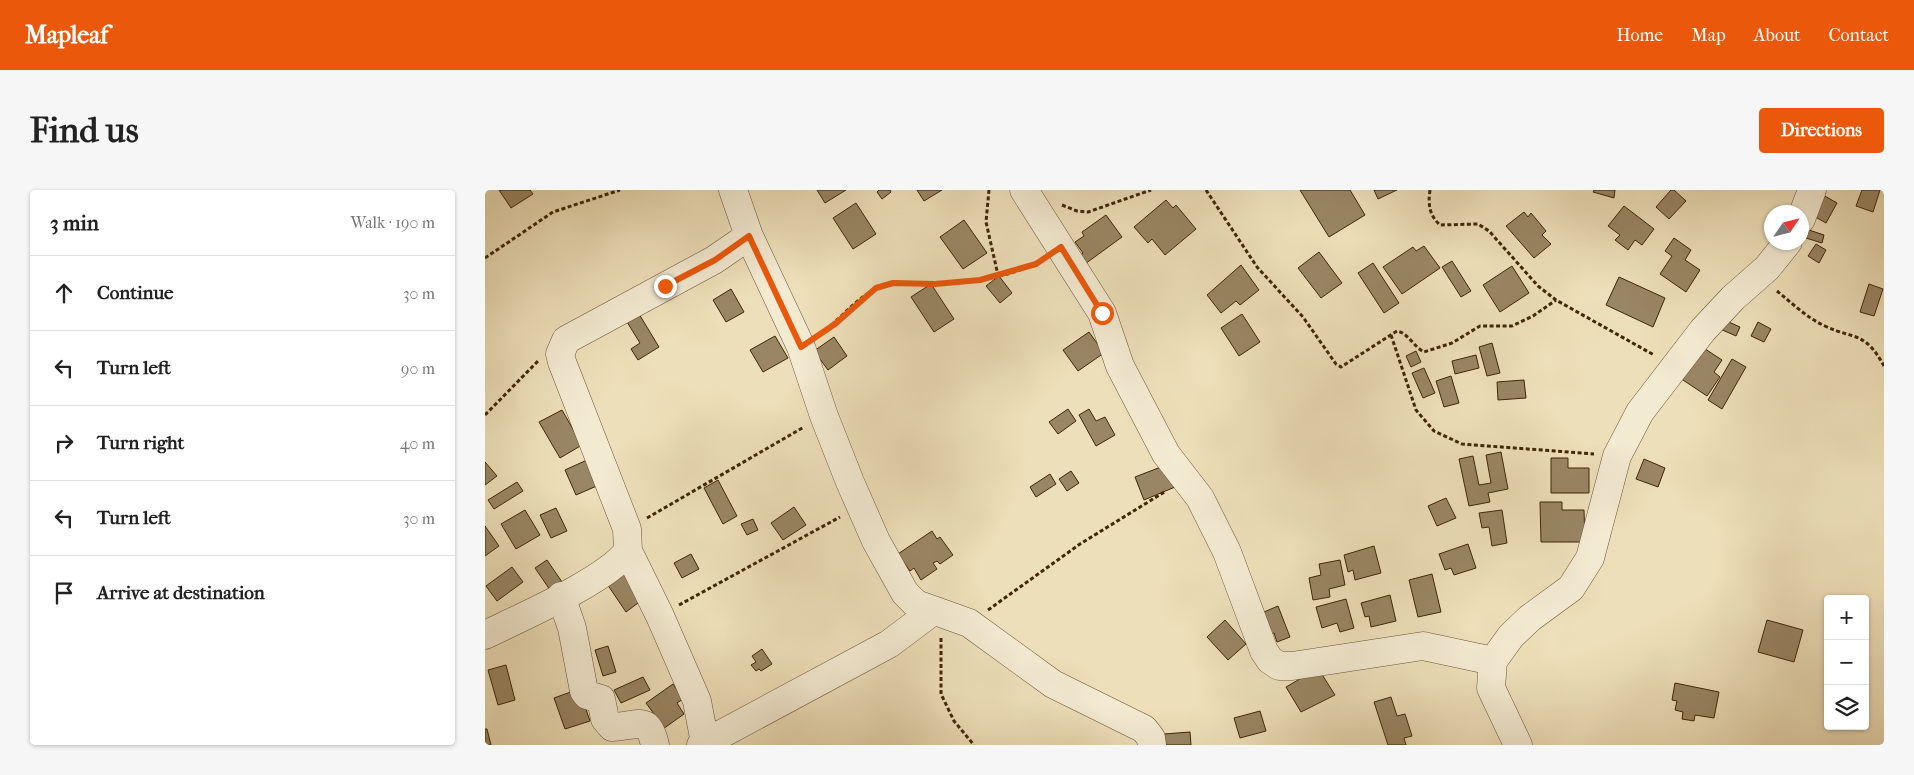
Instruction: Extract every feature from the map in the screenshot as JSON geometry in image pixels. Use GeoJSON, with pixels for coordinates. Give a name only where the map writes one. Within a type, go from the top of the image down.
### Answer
{"type":"FeatureCollection","features":[{"type":"Feature","properties":{"kind":"street"},"geometry":{"type":"LineString","coordinates":[[733,190],[749,236],[801,347],[824,416],[876,541],[905,593],[916,604],[969,622],[1053,684],[1144,729],[1151,738],[1152,745]]}},
{"type":"Feature","properties":{"kind":"street"},"geometry":{"type":"LineString","coordinates":[[1024,190],[1102,313],[1120,366],[1166,454],[1200,498],[1227,552],[1264,651],[1270,660],[1279,666],[1292,666],[1423,646],[1493,660]]}},
{"type":"Feature","properties":{"kind":"street"},"geometry":{"type":"LineString","coordinates":[[1806,205],[1812,190]]}},
{"type":"Feature","properties":{"kind":"street"},"geometry":{"type":"LineString","coordinates":[[749,236],[715,260],[567,340],[560,354],[627,540],[697,701],[703,744],[889,644],[933,611]]}},
{"type":"Feature","properties":{"kind":"street"},"geometry":{"type":"LineString","coordinates":[[1518,745],[1491,688],[1493,660],[1511,636],[1529,618],[1571,588],[1590,558],[1617,456],[1641,412],[1674,366],[1721,310],[1759,276],[1781,250]]}},
{"type":"Feature","properties":{"kind":"street"},"geometry":{"type":"LineString","coordinates":[[485,635],[561,596],[615,564],[627,540]]}},
{"type":"Feature","properties":{"kind":"street"},"geometry":{"type":"LineString","coordinates":[[561,596],[571,628],[584,691],[587,695],[601,699],[605,719],[612,727],[644,724],[649,726],[653,731],[655,745]]}},
{"type":"Feature","properties":{"kind":"path"},"geometry":{"type":"LineString","coordinates":[[485,258],[553,212],[620,190]]}},
{"type":"Feature","properties":{"kind":"path"},"geometry":{"type":"LineString","coordinates":[[989,190],[986,222],[998,275]]}},
{"type":"Feature","properties":{"kind":"path"},"geometry":{"type":"LineString","coordinates":[[1056,202],[1077,211],[1088,212],[1151,190]]}},
{"type":"Feature","properties":{"kind":"path"},"geometry":{"type":"LineString","coordinates":[[1206,190],[1257,267],[1303,317],[1338,366],[1344,366],[1397,331],[1402,332],[1417,349],[1424,352],[1452,343],[1480,326],[1512,326],[1533,316],[1556,300]]}},
{"type":"Feature","properties":{"kind":"path"},"geometry":{"type":"LineString","coordinates":[[1430,190],[1429,208],[1435,221],[1440,225],[1478,224],[1489,231],[1538,286],[1556,300],[1674,366]]}},
{"type":"Feature","properties":{"kind":"path"},"geometry":{"type":"LineString","coordinates":[[801,347],[835,324],[876,288],[893,283],[935,284],[980,280],[1036,264],[1061,247]]}},
{"type":"Feature","properties":{"kind":"path"},"geometry":{"type":"LineString","coordinates":[[1759,276],[1810,318],[1826,327],[1863,339],[1877,352],[1884,366]]}},
{"type":"Feature","properties":{"kind":"path"},"geometry":{"type":"LineString","coordinates":[[1391,335],[1416,410],[1434,431],[1462,444],[1617,456]]}},
{"type":"Feature","properties":{"kind":"path"},"geometry":{"type":"LineString","coordinates":[[485,415],[533,365],[567,340]]}},
{"type":"Feature","properties":{"kind":"path"},"geometry":{"type":"LineString","coordinates":[[627,540],[824,416]]}},
{"type":"Feature","properties":{"kind":"path"},"geometry":{"type":"LineString","coordinates":[[969,622],[1080,544],[1185,480]]}},
{"type":"Feature","properties":{"kind":"path"},"geometry":{"type":"LineString","coordinates":[[660,616],[861,505]]}},
{"type":"Feature","properties":{"kind":"path"},"geometry":{"type":"LineString","coordinates":[[933,611],[941,639],[941,694],[954,720],[974,745]]}},
{"type":"Feature","properties":{"kind":"building"},"geometry":{"type":"Polygon","coordinates":[[[499,190],[530,190],[533,194],[511,208],[499,190]]]}},
{"type":"Feature","properties":{"kind":"building"},"geometry":{"type":"Polygon","coordinates":[[[817,190],[846,190],[825,203],[817,190]]]}},
{"type":"Feature","properties":{"kind":"building"},"geometry":{"type":"Polygon","coordinates":[[[879,190],[890,190],[891,192],[882,199],[877,192],[879,190]]]}},
{"type":"Feature","properties":{"kind":"building"},"geometry":{"type":"Polygon","coordinates":[[[917,190],[942,190],[924,201],[917,190]]]}},
{"type":"Feature","properties":{"kind":"building"},"geometry":{"type":"Polygon","coordinates":[[[1300,190],[1350,190],[1365,215],[1329,237],[1300,190]]]}},
{"type":"Feature","properties":{"kind":"building"},"geometry":{"type":"Polygon","coordinates":[[[1374,190],[1397,190],[1378,199],[1374,190]]]}},
{"type":"Feature","properties":{"kind":"building"},"geometry":{"type":"Polygon","coordinates":[[[1594,190],[1615,190],[1614,198],[1593,192],[1594,190]]]}},
{"type":"Feature","properties":{"kind":"building"},"geometry":{"type":"Polygon","coordinates":[[[1671,190],[1674,190],[1686,201],[1669,219],[1656,207],[1671,190]]]}},
{"type":"Feature","properties":{"kind":"building"},"geometry":{"type":"Polygon","coordinates":[[[1862,190],[1880,190],[1873,212],[1856,206],[1862,190]]]}},
{"type":"Feature","properties":{"kind":"building"},"geometry":{"type":"Polygon","coordinates":[[[1823,195],[1837,203],[1826,223],[1812,215],[1823,195]]]}},
{"type":"Feature","properties":{"kind":"building"},"geometry":{"type":"Polygon","coordinates":[[[1166,200],[1173,208],[1176,205],[1196,229],[1165,255],[1152,239],[1148,243],[1134,227],[1166,200]]]}},
{"type":"Feature","properties":{"kind":"building"},"geometry":{"type":"Polygon","coordinates":[[[856,203],[876,234],[853,249],[833,218],[856,203]]]}},
{"type":"Feature","properties":{"kind":"building"},"geometry":{"type":"Polygon","coordinates":[[[1624,206],[1654,229],[1642,245],[1635,240],[1628,250],[1615,240],[1620,235],[1608,226],[1624,206]]]}},
{"type":"Feature","properties":{"kind":"building"},"geometry":{"type":"Polygon","coordinates":[[[1524,212],[1528,217],[1531,213],[1546,231],[1542,235],[1551,244],[1534,258],[1506,226],[1524,212]]]}},
{"type":"Feature","properties":{"kind":"building"},"geometry":{"type":"Polygon","coordinates":[[[1106,215],[1122,237],[1085,264],[1079,256],[1083,253],[1075,242],[1084,236],[1082,232],[1106,215]]]}},
{"type":"Feature","properties":{"kind":"building"},"geometry":{"type":"Polygon","coordinates":[[[964,220],[987,253],[963,269],[940,237],[964,220]]]}},
{"type":"Feature","properties":{"kind":"building"},"geometry":{"type":"Polygon","coordinates":[[[1809,230],[1824,235],[1822,243],[1809,239],[1809,230]]]}},
{"type":"Feature","properties":{"kind":"building"},"geometry":{"type":"Polygon","coordinates":[[[1674,238],[1691,250],[1685,260],[1700,270],[1686,292],[1660,274],[1672,256],[1665,251],[1674,238]]]}},
{"type":"Feature","properties":{"kind":"building"},"geometry":{"type":"Polygon","coordinates":[[[1816,244],[1826,250],[1819,263],[1808,256],[1816,244]]]}},
{"type":"Feature","properties":{"kind":"building"},"geometry":{"type":"Polygon","coordinates":[[[1424,246],[1440,268],[1402,294],[1383,267],[1413,247],[1416,251],[1424,246]]]}},
{"type":"Feature","properties":{"kind":"building"},"geometry":{"type":"Polygon","coordinates":[[[1319,252],[1342,283],[1321,298],[1298,268],[1319,252]]]}},
{"type":"Feature","properties":{"kind":"building"},"geometry":{"type":"Polygon","coordinates":[[[1452,261],[1471,291],[1461,297],[1442,267],[1452,261]]]}},
{"type":"Feature","properties":{"kind":"building"},"geometry":{"type":"Polygon","coordinates":[[[1373,263],[1399,303],[1384,313],[1358,273],[1373,263]]]}},
{"type":"Feature","properties":{"kind":"building"},"geometry":{"type":"Polygon","coordinates":[[[1241,265],[1259,290],[1240,305],[1236,301],[1221,313],[1207,295],[1241,265]]]}},
{"type":"Feature","properties":{"kind":"building"},"geometry":{"type":"Polygon","coordinates":[[[1512,266],[1529,293],[1500,312],[1483,285],[1512,266]]]}},
{"type":"Feature","properties":{"kind":"building"},"geometry":{"type":"Polygon","coordinates":[[[999,276],[1012,293],[1000,303],[986,286],[999,276]]]}},
{"type":"Feature","properties":{"kind":"building"},"geometry":{"type":"Polygon","coordinates":[[[1619,277],[1665,298],[1653,327],[1606,305],[1619,277]]]}},
{"type":"Feature","properties":{"kind":"building"},"geometry":{"type":"Polygon","coordinates":[[[931,284],[954,319],[934,332],[911,297],[931,284]]]}},
{"type":"Feature","properties":{"kind":"building"},"geometry":{"type":"Polygon","coordinates":[[[1869,284],[1883,289],[1874,316],[1860,312],[1869,284]]]}},
{"type":"Feature","properties":{"kind":"building"},"geometry":{"type":"Polygon","coordinates":[[[731,289],[744,312],[726,322],[713,300],[731,289]]]}},
{"type":"Feature","properties":{"kind":"building"},"geometry":{"type":"Polygon","coordinates":[[[639,314],[659,347],[638,360],[631,349],[640,343],[627,322],[639,314]]]}},
{"type":"Feature","properties":{"kind":"building"},"geometry":{"type":"Polygon","coordinates":[[[1242,314],[1260,342],[1239,356],[1221,328],[1242,314]]]}},
{"type":"Feature","properties":{"kind":"building"},"geometry":{"type":"Polygon","coordinates":[[[1722,319],[1740,327],[1736,336],[1718,328],[1722,319]]]}},
{"type":"Feature","properties":{"kind":"building"},"geometry":{"type":"Polygon","coordinates":[[[1758,322],[1771,329],[1764,342],[1751,336],[1758,322]]]}},
{"type":"Feature","properties":{"kind":"building"},"geometry":{"type":"Polygon","coordinates":[[[1089,332],[1104,353],[1078,371],[1063,350],[1089,332]]]}},
{"type":"Feature","properties":{"kind":"building"},"geometry":{"type":"Polygon","coordinates":[[[775,336],[788,358],[763,372],[750,350],[775,336]]]}},
{"type":"Feature","properties":{"kind":"building"},"geometry":{"type":"Polygon","coordinates":[[[834,337],[847,356],[828,370],[814,351],[834,337]]]}},
{"type":"Feature","properties":{"kind":"building"},"geometry":{"type":"Polygon","coordinates":[[[1492,343],[1500,373],[1487,376],[1479,347],[1492,343]]]}},
{"type":"Feature","properties":{"kind":"building"},"geometry":{"type":"Polygon","coordinates":[[[1696,343],[1722,360],[1714,372],[1720,377],[1707,396],[1674,374],[1696,343]]]}},
{"type":"Feature","properties":{"kind":"building"},"geometry":{"type":"Polygon","coordinates":[[[1416,351],[1421,362],[1411,367],[1406,356],[1416,351]]]}},
{"type":"Feature","properties":{"kind":"building"},"geometry":{"type":"Polygon","coordinates":[[[1476,355],[1479,368],[1455,374],[1452,361],[1476,355]]]}},
{"type":"Feature","properties":{"kind":"building"},"geometry":{"type":"Polygon","coordinates":[[[1732,359],[1746,367],[1722,409],[1708,400],[1732,359]]]}},
{"type":"Feature","properties":{"kind":"building"},"geometry":{"type":"Polygon","coordinates":[[[1424,368],[1435,393],[1423,398],[1412,373],[1424,368]]]}},
{"type":"Feature","properties":{"kind":"building"},"geometry":{"type":"Polygon","coordinates":[[[1451,376],[1459,403],[1444,407],[1436,381],[1451,376]]]}},
{"type":"Feature","properties":{"kind":"building"},"geometry":{"type":"Polygon","coordinates":[[[1524,380],[1526,398],[1498,400],[1497,382],[1524,380]]]}},
{"type":"Feature","properties":{"kind":"building"},"geometry":{"type":"Polygon","coordinates":[[[1068,409],[1076,421],[1058,434],[1049,422],[1068,409]]]}},
{"type":"Feature","properties":{"kind":"building"},"geometry":{"type":"Polygon","coordinates":[[[1089,409],[1096,421],[1105,417],[1115,435],[1096,446],[1079,415],[1089,409]]]}},
{"type":"Feature","properties":{"kind":"building"},"geometry":{"type":"Polygon","coordinates":[[[562,410],[582,445],[560,458],[539,422],[562,410]]]}},
{"type":"Feature","properties":{"kind":"building"},"geometry":{"type":"Polygon","coordinates":[[[1501,452],[1508,489],[1488,493],[1490,502],[1469,506],[1459,459],[1473,456],[1479,485],[1491,483],[1486,455],[1501,452]]]}},
{"type":"Feature","properties":{"kind":"building"},"geometry":{"type":"Polygon","coordinates":[[[1551,458],[1568,458],[1568,468],[1589,468],[1589,493],[1551,493],[1551,458]]]}},
{"type":"Feature","properties":{"kind":"building"},"geometry":{"type":"Polygon","coordinates":[[[1644,459],[1665,468],[1658,487],[1636,479],[1644,459]]]}},
{"type":"Feature","properties":{"kind":"building"},"geometry":{"type":"Polygon","coordinates":[[[587,460],[599,485],[576,495],[565,470],[587,460]]]}},
{"type":"Feature","properties":{"kind":"building"},"geometry":{"type":"Polygon","coordinates":[[[485,462],[497,476],[485,485],[485,462]]]}},
{"type":"Feature","properties":{"kind":"building"},"geometry":{"type":"Polygon","coordinates":[[[1166,465],[1175,487],[1144,500],[1135,477],[1166,465]]]}},
{"type":"Feature","properties":{"kind":"building"},"geometry":{"type":"Polygon","coordinates":[[[1071,471],[1079,483],[1067,491],[1059,479],[1071,471]]]}},
{"type":"Feature","properties":{"kind":"building"},"geometry":{"type":"Polygon","coordinates":[[[1050,474],[1056,484],[1036,497],[1030,487],[1050,474]]]}},
{"type":"Feature","properties":{"kind":"building"},"geometry":{"type":"Polygon","coordinates":[[[718,480],[737,516],[723,524],[704,488],[718,480]]]}},
{"type":"Feature","properties":{"kind":"building"},"geometry":{"type":"Polygon","coordinates":[[[517,482],[523,491],[494,509],[488,500],[517,482]]]}},
{"type":"Feature","properties":{"kind":"building"},"geometry":{"type":"Polygon","coordinates":[[[1446,498],[1456,518],[1437,526],[1428,506],[1446,498]]]}},
{"type":"Feature","properties":{"kind":"building"},"geometry":{"type":"Polygon","coordinates":[[[1540,502],[1562,502],[1562,510],[1584,510],[1585,542],[1541,542],[1540,502]]]}},
{"type":"Feature","properties":{"kind":"building"},"geometry":{"type":"Polygon","coordinates":[[[794,507],[806,525],[783,540],[771,523],[794,507]]]}},
{"type":"Feature","properties":{"kind":"building"},"geometry":{"type":"Polygon","coordinates":[[[556,508],[567,531],[551,538],[540,515],[556,508]]]}},
{"type":"Feature","properties":{"kind":"building"},"geometry":{"type":"Polygon","coordinates":[[[525,510],[540,535],[516,549],[501,524],[525,510]]]}},
{"type":"Feature","properties":{"kind":"building"},"geometry":{"type":"Polygon","coordinates":[[[1502,510],[1507,543],[1492,546],[1489,527],[1482,528],[1479,513],[1502,510]]]}},
{"type":"Feature","properties":{"kind":"building"},"geometry":{"type":"Polygon","coordinates":[[[753,519],[758,530],[747,535],[741,524],[753,519]]]}},
{"type":"Feature","properties":{"kind":"building"},"geometry":{"type":"Polygon","coordinates":[[[485,526],[499,546],[485,556],[485,526]]]}},
{"type":"Feature","properties":{"kind":"building"},"geometry":{"type":"Polygon","coordinates":[[[932,531],[937,539],[940,537],[953,555],[940,564],[937,561],[933,563],[937,569],[921,580],[914,568],[910,571],[903,561],[892,558],[932,531]]]}},
{"type":"Feature","properties":{"kind":"building"},"geometry":{"type":"Polygon","coordinates":[[[1468,544],[1476,568],[1454,575],[1451,568],[1445,570],[1439,554],[1468,544]]]}},
{"type":"Feature","properties":{"kind":"building"},"geometry":{"type":"Polygon","coordinates":[[[1374,546],[1381,573],[1355,580],[1353,570],[1348,572],[1344,555],[1374,546]]]}},
{"type":"Feature","properties":{"kind":"building"},"geometry":{"type":"Polygon","coordinates":[[[691,554],[699,569],[682,578],[674,563],[691,554]]]}},
{"type":"Feature","properties":{"kind":"building"},"geometry":{"type":"Polygon","coordinates":[[[547,560],[562,582],[550,590],[535,568],[547,560]]]}},
{"type":"Feature","properties":{"kind":"building"},"geometry":{"type":"Polygon","coordinates":[[[1340,560],[1345,585],[1329,589],[1330,597],[1313,600],[1309,578],[1321,575],[1319,564],[1340,560]]]}},
{"type":"Feature","properties":{"kind":"building"},"geometry":{"type":"Polygon","coordinates":[[[512,567],[523,582],[497,601],[486,586],[512,567]]]}},
{"type":"Feature","properties":{"kind":"building"},"geometry":{"type":"Polygon","coordinates":[[[625,567],[646,597],[626,612],[605,581],[625,567]]]}},
{"type":"Feature","properties":{"kind":"building"},"geometry":{"type":"Polygon","coordinates":[[[1432,574],[1441,612],[1418,617],[1409,580],[1432,574]]]}},
{"type":"Feature","properties":{"kind":"building"},"geometry":{"type":"Polygon","coordinates":[[[1390,595],[1396,621],[1371,627],[1369,616],[1365,617],[1361,603],[1390,595]]]}},
{"type":"Feature","properties":{"kind":"building"},"geometry":{"type":"Polygon","coordinates":[[[1346,599],[1354,628],[1340,632],[1337,623],[1322,628],[1316,607],[1346,599]]]}},
{"type":"Feature","properties":{"kind":"building"},"geometry":{"type":"Polygon","coordinates":[[[1278,606],[1290,637],[1277,642],[1274,633],[1265,636],[1257,615],[1278,606]]]}},
{"type":"Feature","properties":{"kind":"building"},"geometry":{"type":"Polygon","coordinates":[[[1225,620],[1246,644],[1228,660],[1207,637],[1225,620]]]}},
{"type":"Feature","properties":{"kind":"building"},"geometry":{"type":"Polygon","coordinates":[[[1767,620],[1803,630],[1794,662],[1758,652],[1767,620]]]}},
{"type":"Feature","properties":{"kind":"building"},"geometry":{"type":"Polygon","coordinates":[[[608,646],[616,672],[603,676],[595,650],[608,646]]]}},
{"type":"Feature","properties":{"kind":"building"},"geometry":{"type":"Polygon","coordinates":[[[762,649],[772,664],[761,671],[759,669],[756,671],[751,665],[756,662],[752,656],[762,649]]]}},
{"type":"Feature","properties":{"kind":"building"},"geometry":{"type":"Polygon","coordinates":[[[506,665],[515,700],[498,705],[488,670],[506,665]]]}},
{"type":"Feature","properties":{"kind":"building"},"geometry":{"type":"Polygon","coordinates":[[[1316,665],[1335,695],[1301,712],[1286,687],[1305,676],[1316,665]]]}},
{"type":"Feature","properties":{"kind":"building"},"geometry":{"type":"Polygon","coordinates":[[[643,677],[650,690],[621,703],[614,690],[643,677]]]}},
{"type":"Feature","properties":{"kind":"building"},"geometry":{"type":"Polygon","coordinates":[[[1675,683],[1719,692],[1714,718],[1695,715],[1694,721],[1682,719],[1683,712],[1675,710],[1677,701],[1672,700],[1675,683]]]}},
{"type":"Feature","properties":{"kind":"building"},"geometry":{"type":"Polygon","coordinates":[[[673,684],[683,699],[677,703],[684,714],[663,729],[647,719],[654,714],[646,703],[673,684]]]}},
{"type":"Feature","properties":{"kind":"building"},"geometry":{"type":"Polygon","coordinates":[[[579,689],[590,721],[565,729],[554,698],[579,689]]]}},
{"type":"Feature","properties":{"kind":"building"},"geometry":{"type":"Polygon","coordinates":[[[1391,697],[1397,716],[1405,714],[1412,736],[1404,738],[1406,745],[1388,745],[1374,702],[1391,697]]]}},
{"type":"Feature","properties":{"kind":"building"},"geometry":{"type":"Polygon","coordinates":[[[1260,711],[1266,731],[1240,738],[1234,718],[1260,711]]]}},
{"type":"Feature","properties":{"kind":"building"},"geometry":{"type":"Polygon","coordinates":[[[485,729],[487,729],[491,745],[485,745],[485,729]]]}},
{"type":"Feature","properties":{"kind":"building"},"geometry":{"type":"Polygon","coordinates":[[[1190,732],[1191,745],[1157,745],[1165,741],[1164,734],[1190,732]]]}},
{"type":"Feature","properties":{"kind":"route"},"geometry":{"type":"LineString","coordinates":[[665,286],[715,260],[749,236],[801,347],[835,324],[876,288],[893,283],[912,285],[980,280],[1036,264],[1061,247],[1102,313]]}}]}
